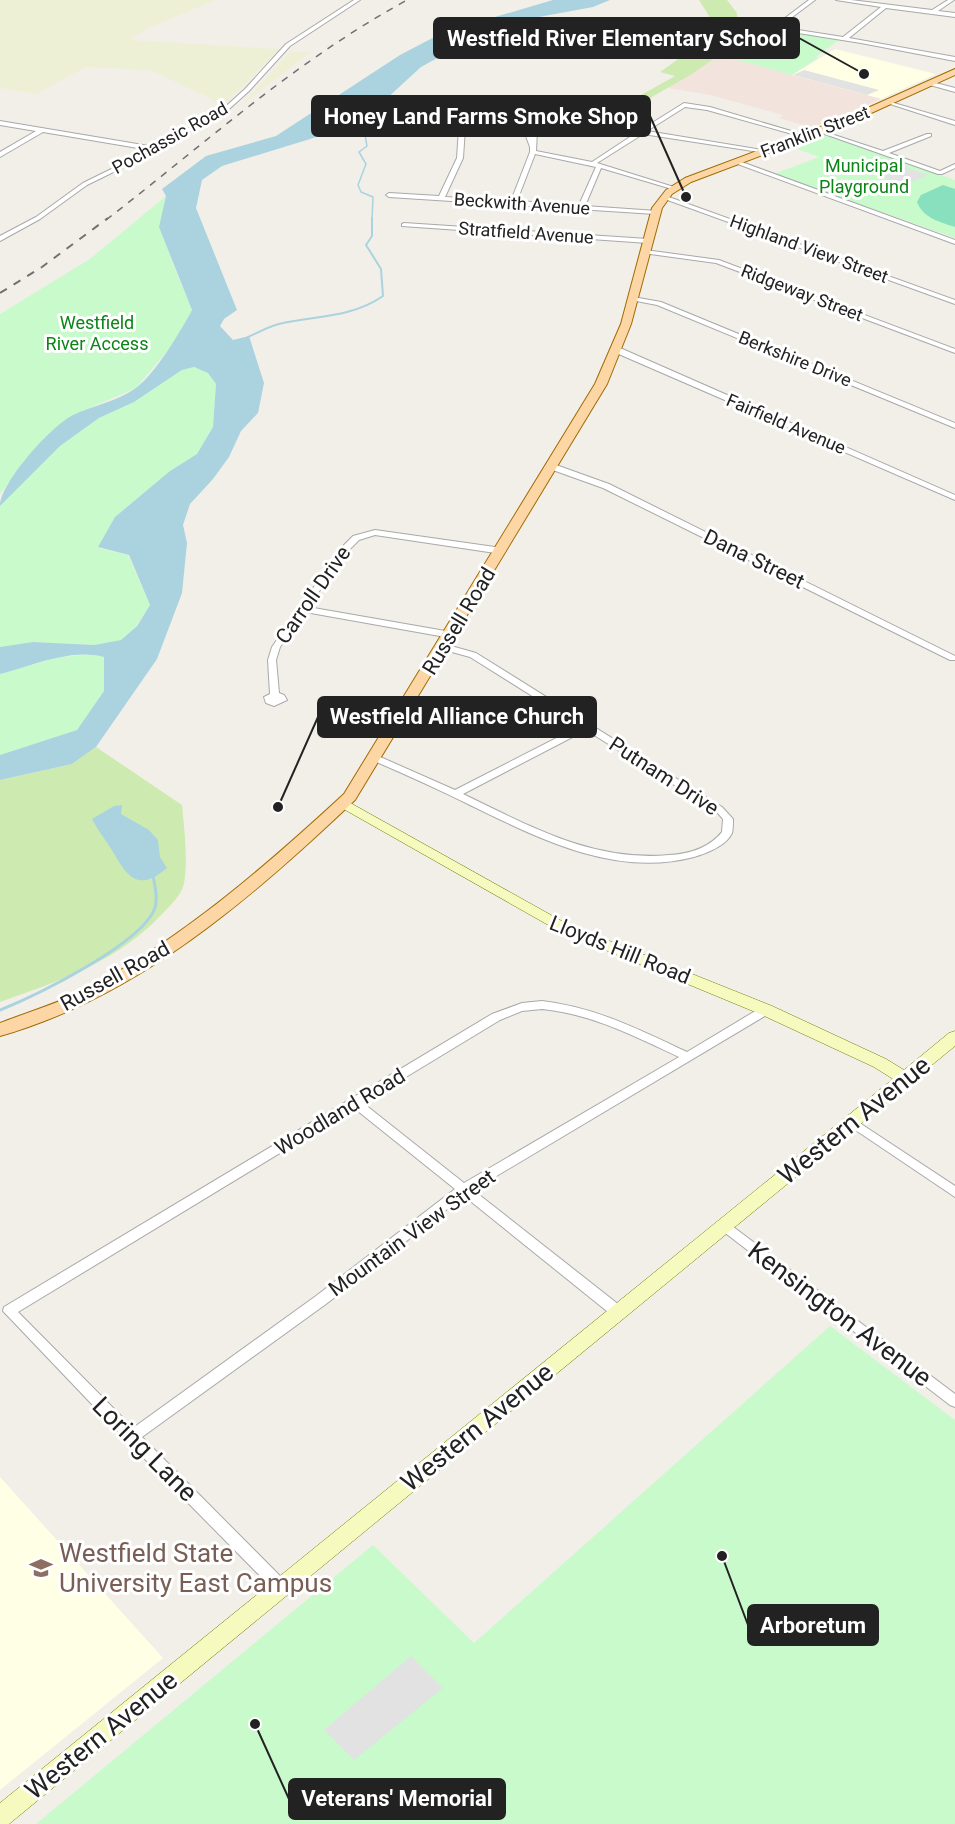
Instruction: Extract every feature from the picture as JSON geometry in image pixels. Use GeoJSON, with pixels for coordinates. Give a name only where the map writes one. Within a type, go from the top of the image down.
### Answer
{"type":"FeatureCollection","features":[{"type":"Feature","properties":{"kind":"main road","name":"Franklin Street"},"geometry":{"type":"LineString","coordinates":[[674,188],[889,102],[955,72]]}},
{"type":"Feature","properties":{"kind":"main road","name":"Russell Road"},"geometry":{"type":"LineString","coordinates":[[0,1030],[93,993],[147,962],[291,852],[345,804],[502,551],[601,384],[617,350],[633,299],[655,212],[664,197],[674,188]]}},
{"type":"Feature","properties":{"kind":"main road","name":"Lloyds Hill Road"},"geometry":{"type":"LineString","coordinates":[[345,804],[562,927],[766,1010],[863,1055],[905,1078]]}},
{"type":"Feature","properties":{"kind":"main road","name":"Western Avenue"},"geometry":{"type":"LineString","coordinates":[[0,1817],[905,1078],[953,1042]]}},
{"type":"Feature","properties":{"kind":"street","name":"Pochassic Road"},"geometry":{"type":"LineString","coordinates":[[0,239],[38,218],[85,184],[156,149],[226,109],[247,90],[288,45],[357,0]]}},
{"type":"Feature","properties":{"kind":"street"},"geometry":{"type":"LineString","coordinates":[[812,0],[775,28],[846,38],[955,59]]}},
{"type":"Feature","properties":{"kind":"street"},"geometry":{"type":"LineString","coordinates":[[839,0],[955,15]]}},
{"type":"Feature","properties":{"kind":"street"},"geometry":{"type":"LineString","coordinates":[[933,12],[951,0]]}},
{"type":"Feature","properties":{"kind":"street"},"geometry":{"type":"LineString","coordinates":[[846,38],[885,6]]}},
{"type":"Feature","properties":{"kind":"street"},"geometry":{"type":"LineString","coordinates":[[932,84],[955,90]]}},
{"type":"Feature","properties":{"kind":"street"},"geometry":{"type":"LineString","coordinates":[[889,102],[955,123]]}},
{"type":"Feature","properties":{"kind":"street"},"geometry":{"type":"LineString","coordinates":[[581,207],[595,166],[664,116],[689,105],[708,108],[806,136]]}},
{"type":"Feature","properties":{"kind":"street"},"geometry":{"type":"LineString","coordinates":[[441,199],[460,159],[463,112],[468,107]]}},
{"type":"Feature","properties":{"kind":"street"},"geometry":{"type":"LineString","coordinates":[[0,123],[156,149]]}},
{"type":"Feature","properties":{"kind":"street"},"geometry":{"type":"LineString","coordinates":[[594,125],[766,151]]}},
{"type":"Feature","properties":{"kind":"street"},"geometry":{"type":"LineString","coordinates":[[0,155],[42,130]]}},
{"type":"Feature","properties":{"kind":"street"},"geometry":{"type":"LineString","coordinates":[[821,130],[940,172],[955,166]]}},
{"type":"Feature","properties":{"kind":"street"},"geometry":{"type":"LineString","coordinates":[[883,153],[929,135]]}},
{"type":"Feature","properties":{"kind":"street"},"geometry":{"type":"LineString","coordinates":[[513,203],[532,149],[674,188]]}},
{"type":"Feature","properties":{"kind":"street"},"geometry":{"type":"LineString","coordinates":[[737,162],[955,242]]}},
{"type":"Feature","properties":{"kind":"street","name":"Beckwith Avenue"},"geometry":{"type":"LineString","coordinates":[[389,195],[655,212]]}},
{"type":"Feature","properties":{"kind":"street","name":"Highland View Street"},"geometry":{"type":"LineString","coordinates":[[664,197],[955,302]]}},
{"type":"Feature","properties":{"kind":"street","name":"Stratfield Avenue"},"geometry":{"type":"LineString","coordinates":[[404,225],[646,247]]}},
{"type":"Feature","properties":{"kind":"street","name":"Ridgeway Street"},"geometry":{"type":"LineString","coordinates":[[646,247],[723,262],[955,351]]}},
{"type":"Feature","properties":{"kind":"street","name":"Berkshire Drive"},"geometry":{"type":"LineString","coordinates":[[633,299],[659,303],[955,426]]}},
{"type":"Feature","properties":{"kind":"street","name":"Fairfield Avenue"},"geometry":{"type":"LineString","coordinates":[[617,350],[955,498]]}},
{"type":"Feature","properties":{"kind":"street","name":"Dana Street"},"geometry":{"type":"LineString","coordinates":[[553,467],[598,482],[953,658]]}},
{"type":"Feature","properties":{"kind":"street","name":"Carroll Drive"},"geometry":{"type":"LineString","coordinates":[[275,695],[274,652],[348,544],[364,534],[386,533],[502,551]]}},
{"type":"Feature","properties":{"kind":"street","name":"Putnam Drive"},"geometry":{"type":"LineString","coordinates":[[302,609],[447,641],[719,809],[729,823],[724,836],[708,849],[696,854],[652,861],[615,859],[578,850],[375,759]]}},
{"type":"Feature","properties":{"kind":"street"},"geometry":{"type":"LineString","coordinates":[[456,794],[587,726]]}},
{"type":"Feature","properties":{"kind":"street","name":"Woodland Road"},"geometry":{"type":"LineString","coordinates":[[9,1311],[496,1017],[524,1007],[564,1007],[585,1012],[689,1057]]}},
{"type":"Feature","properties":{"kind":"street","name":"Mountain View Street"},"geometry":{"type":"LineString","coordinates":[[132,1437],[321,1300],[463,1190],[766,1010]]}},
{"type":"Feature","properties":{"kind":"street"},"geometry":{"type":"LineString","coordinates":[[355,1103],[618,1312]]}},
{"type":"Feature","properties":{"kind":"street"},"geometry":{"type":"LineString","coordinates":[[852,1122],[955,1192]]}},
{"type":"Feature","properties":{"kind":"street","name":"Kensington Avenue"},"geometry":{"type":"LineString","coordinates":[[724,1226],[955,1401]]}},
{"type":"Feature","properties":{"kind":"street","name":"Loring Lane"},"geometry":{"type":"LineString","coordinates":[[9,1311],[281,1587]]}},
{"type":"Feature","properties":{"kind":"shaded area"},"geometry":{"type":"Polygon","coordinates":[[[0,0],[215,0],[146,29],[130,40],[280,49],[224,105],[150,70],[86,67],[36,94],[0,88],[0,0]]]}},
{"type":"Feature","properties":{"kind":"shaded area"},"geometry":{"type":"Polygon","coordinates":[[[835,49],[936,74],[881,99],[792,75],[835,49]]]}},
{"type":"Feature","properties":{"kind":"shaded area"},"geometry":{"type":"Polygon","coordinates":[[[291,51],[311,52],[242,105],[291,51]]]}},
{"type":"Feature","properties":{"kind":"shaded area"},"geometry":{"type":"Polygon","coordinates":[[[719,55],[881,99],[813,128],[779,118],[783,115],[710,95],[668,88],[719,55]]]}},
{"type":"Feature","properties":{"kind":"shaded area"},"geometry":{"type":"Polygon","coordinates":[[[804,70],[879,90],[867,95],[793,75],[804,70]]]}},
{"type":"Feature","properties":{"kind":"shaded area"},"geometry":{"type":"Polygon","coordinates":[[[876,157],[928,175],[904,185],[852,166],[876,157]]]}},
{"type":"Feature","properties":{"kind":"shaded area","name":"Westfield State University East Campus"},"geometry":{"type":"Polygon","coordinates":[[[0,1477],[163,1658],[0,1790],[0,1477]]]}},
{"type":"Feature","properties":{"kind":"shaded area"},"geometry":{"type":"Polygon","coordinates":[[[411,1656],[443,1688],[354,1760],[324,1730],[411,1656]]]}},
{"type":"Feature","properties":{"kind":"green space"},"geometry":{"type":"Polygon","coordinates":[[[699,0],[727,0],[737,13],[738,30],[719,55],[692,74],[603,125],[572,120],[584,109],[609,113],[675,76],[660,72],[690,49],[702,34],[709,16],[699,0]]]}},
{"type":"Feature","properties":{"kind":"green space"},"geometry":{"type":"Polygon","coordinates":[[[739,26],[840,39],[816,57],[818,58],[792,75],[719,55],[739,26]]]}},
{"type":"Feature","properties":{"kind":"green space","name":"Municipal Playground"},"geometry":{"type":"Polygon","coordinates":[[[822,134],[955,180],[955,238],[774,174],[819,157],[789,146],[822,134]]]}},
{"type":"Feature","properties":{"kind":"green space"},"geometry":{"type":"Polygon","coordinates":[[[943,185],[955,189],[955,227],[928,216],[917,202],[921,195],[943,185]]]}},
{"type":"Feature","properties":{"kind":"green space","name":"Westfield River Access"},"geometry":{"type":"Polygon","coordinates":[[[166,196],[163,226],[166,240],[192,310],[174,343],[136,388],[69,417],[29,455],[0,494],[0,314],[90,259],[166,196]]]}},
{"type":"Feature","properties":{"kind":"green space","name":"Westfield River Access"},"geometry":{"type":"Polygon","coordinates":[[[194,367],[208,373],[216,384],[213,427],[197,454],[170,471],[115,517],[99,548],[128,555],[150,605],[136,626],[121,640],[94,645],[33,642],[0,647],[0,506],[60,446],[99,418],[134,402],[182,370],[194,367]]]}},
{"type":"Feature","properties":{"kind":"green space"},"geometry":{"type":"Polygon","coordinates":[[[93,654],[104,657],[104,691],[77,730],[0,755],[0,674],[60,657],[93,654]]]}},
{"type":"Feature","properties":{"kind":"green space"},"geometry":{"type":"Polygon","coordinates":[[[96,747],[182,805],[186,858],[183,887],[172,904],[146,930],[108,957],[45,986],[0,1002],[0,780],[72,764],[96,747]]]}},
{"type":"Feature","properties":{"kind":"green space"},"geometry":{"type":"Polygon","coordinates":[[[830,1326],[955,1420],[955,1824],[36,1824],[373,1545],[474,1643],[830,1326]]]}},
{"type":"Feature","properties":{"kind":"water"},"geometry":{"type":"Polygon","coordinates":[[[553,0],[610,0],[593,7],[528,19],[461,45],[421,67],[372,112],[349,127],[222,166],[202,180],[196,208],[237,310],[224,319],[220,326],[233,340],[249,336],[264,383],[258,413],[241,431],[229,457],[213,479],[190,504],[183,525],[187,543],[182,593],[157,659],[96,747],[72,764],[0,780],[0,755],[77,730],[104,691],[104,657],[65,656],[0,674],[0,647],[33,642],[94,645],[121,640],[137,626],[150,605],[129,555],[98,547],[115,517],[170,471],[197,454],[213,427],[216,384],[208,373],[194,367],[182,370],[134,402],[99,418],[60,446],[0,506],[8,484],[40,443],[73,415],[136,388],[159,363],[192,310],[159,227],[166,196],[162,189],[206,156],[276,136],[400,55],[444,32],[553,0]]]}},
{"type":"Feature","properties":{"kind":"water"},"geometry":{"type":"Polygon","coordinates":[[[122,805],[121,814],[149,830],[158,840],[160,857],[167,868],[149,879],[135,879],[129,875],[92,819],[114,806],[122,805]]]}},
{"type":"Feature","properties":{"kind":"waterway"},"geometry":{"type":"LineString","coordinates":[[347,126],[365,135],[367,146],[359,152],[366,164],[358,185],[361,192],[373,197],[372,220]]}},
{"type":"Feature","properties":{"kind":"waterway"},"geometry":{"type":"LineString","coordinates":[[248,337],[279,324],[347,312],[383,296],[381,269],[366,245],[372,236],[372,220]]}},
{"type":"Feature","properties":{"kind":"waterway"},"geometry":{"type":"LineString","coordinates":[[0,1010],[86,967],[130,937],[146,922],[155,908],[153,876]]}},
{"type":"Feature","properties":{"kind":"railway"},"geometry":{"type":"LineString","coordinates":[[106,220],[289,76],[366,24],[407,0]]}},
{"type":"Feature","properties":{"kind":"railway"},"geometry":{"type":"LineString","coordinates":[[0,293],[42,267],[108,218]]}},
{"type":"Feature","properties":{"kind":"place","name":"Westfield River Elementary School"},"geometry":{"type":"Point","coordinates":[864,74]}},
{"type":"Feature","properties":{"kind":"place","name":"Honey Land Farms Smoke Shop"},"geometry":{"type":"Point","coordinates":[686,197]}},
{"type":"Feature","properties":{"kind":"place","name":"Westfield Alliance Church"},"geometry":{"type":"Point","coordinates":[278,807]}},
{"type":"Feature","properties":{"kind":"place","name":"Arboretum"},"geometry":{"type":"Point","coordinates":[722,1556]}},
{"type":"Feature","properties":{"kind":"place","name":"Westfield State University East Campus"},"geometry":{"type":"Point","coordinates":[41,1568]}},
{"type":"Feature","properties":{"kind":"place","name":"Veterans' Memorial"},"geometry":{"type":"Point","coordinates":[255,1724]}}]}
